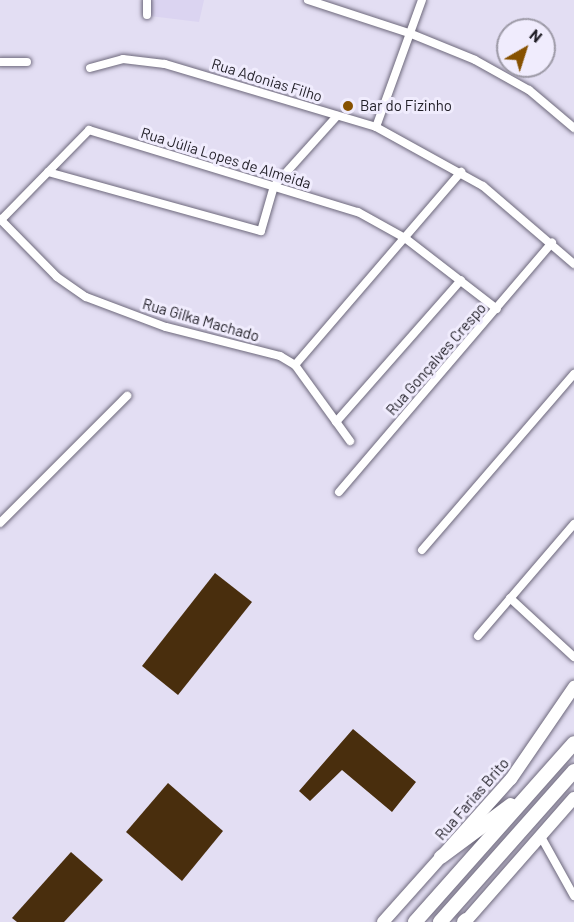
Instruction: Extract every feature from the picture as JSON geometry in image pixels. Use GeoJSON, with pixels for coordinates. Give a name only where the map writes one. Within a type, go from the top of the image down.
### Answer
{"type":"FeatureCollection","features":[{"type":"Feature","properties":{"kind":"highway"},"geometry":{"type":"LineString","coordinates":[[415,922],[574,743]]}},
{"type":"Feature","properties":{"kind":"highway"},"geometry":{"type":"LineString","coordinates":[[440,922],[574,771]]}},
{"type":"Feature","properties":{"kind":"highway"},"geometry":{"type":"LineString","coordinates":[[441,857],[534,788]]}},
{"type":"Feature","properties":{"kind":"main road","name":"Rua Farias Brito"},"geometry":{"type":"LineString","coordinates":[[383,922],[511,779],[574,687]]}},
{"type":"Feature","properties":{"kind":"main road"},"geometry":{"type":"LineString","coordinates":[[465,921],[574,798]]}},
{"type":"Feature","properties":{"kind":"street"},"geometry":{"type":"LineString","coordinates":[[147,0],[147,15]]}},
{"type":"Feature","properties":{"kind":"street"},"geometry":{"type":"LineString","coordinates":[[308,0],[409,33],[475,60],[529,90],[574,128]]}},
{"type":"Feature","properties":{"kind":"street"},"geometry":{"type":"LineString","coordinates":[[375,127],[422,0]]}},
{"type":"Feature","properties":{"kind":"street","name":"Rua Adonias Filho"},"geometry":{"type":"LineString","coordinates":[[90,68],[123,60],[165,64],[375,127],[461,172],[552,243],[574,264]]}},
{"type":"Feature","properties":{"kind":"street"},"geometry":{"type":"LineString","coordinates":[[0,62],[27,62]]}},
{"type":"Feature","properties":{"kind":"street"},"geometry":{"type":"LineString","coordinates":[[48,172],[261,231],[273,186],[337,116]]}},
{"type":"Feature","properties":{"kind":"street","name":"Rua Júlia Lopes de Almeida"},"geometry":{"type":"LineString","coordinates":[[0,219],[89,130],[358,212],[405,238],[497,309]]}},
{"type":"Feature","properties":{"kind":"street"},"geometry":{"type":"LineString","coordinates":[[350,441],[295,365],[461,172]]}},
{"type":"Feature","properties":{"kind":"street","name":"Rua Gilka Machado"},"geometry":{"type":"LineString","coordinates":[[0,219],[57,277],[87,297],[166,327],[280,356],[295,365]]}},
{"type":"Feature","properties":{"kind":"street","name":"Rua Gonçalves Crespo"},"geometry":{"type":"LineString","coordinates":[[339,492],[552,243]]}},
{"type":"Feature","properties":{"kind":"street"},"geometry":{"type":"LineString","coordinates":[[336,422],[461,280]]}},
{"type":"Feature","properties":{"kind":"street"},"geometry":{"type":"LineString","coordinates":[[422,550],[574,374]]}},
{"type":"Feature","properties":{"kind":"street"},"geometry":{"type":"LineString","coordinates":[[0,522],[127,396]]}},
{"type":"Feature","properties":{"kind":"street"},"geometry":{"type":"LineString","coordinates":[[478,636],[574,524]]}},
{"type":"Feature","properties":{"kind":"street"},"geometry":{"type":"LineString","coordinates":[[510,598],[574,657]]}},
{"type":"Feature","properties":{"kind":"street"},"geometry":{"type":"LineString","coordinates":[[540,835],[574,896]]}},
{"type":"Feature","properties":{"kind":"shaded area"},"geometry":{"type":"Polygon","coordinates":[[[150,0],[204,0],[199,22],[150,16],[150,0]]]}},
{"type":"Feature","properties":{"kind":"building"},"geometry":{"type":"Polygon","coordinates":[[[215,573],[252,602],[178,695],[142,666],[215,573]]]}},
{"type":"Feature","properties":{"kind":"building"},"geometry":{"type":"Polygon","coordinates":[[[353,729],[416,782],[392,812],[342,770],[310,801],[299,791],[353,729]]]}},
{"type":"Feature","properties":{"kind":"building"},"geometry":{"type":"Polygon","coordinates":[[[168,783],[223,831],[182,881],[126,832],[168,783]]]}},
{"type":"Feature","properties":{"kind":"building"},"geometry":{"type":"Polygon","coordinates":[[[71,852],[103,880],[64,922],[17,922],[12,918],[71,852]]]}},
{"type":"Feature","properties":{"kind":"place","name":"Bar do Fizinho"},"geometry":{"type":"Point","coordinates":[348,106]}}]}
